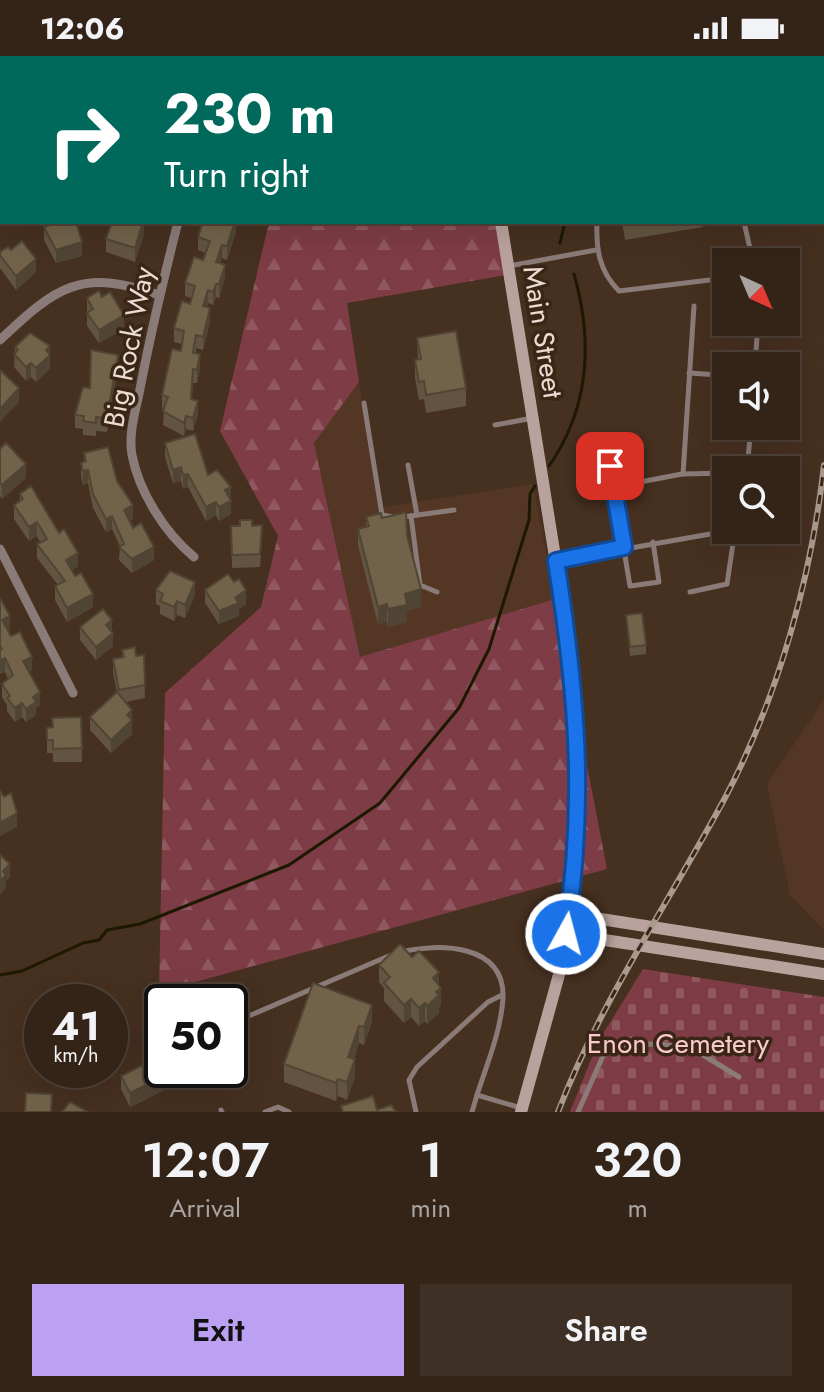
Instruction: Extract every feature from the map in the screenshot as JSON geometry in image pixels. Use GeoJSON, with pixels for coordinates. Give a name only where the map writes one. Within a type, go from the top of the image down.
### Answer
{"type":"FeatureCollection","features":[{"type":"Feature","properties":{"kind":"main road","name":"Main Street"},"geometry":{"type":"LineString","coordinates":[[501,224],[556,561],[579,752],[566,934],[552,1009],[522,1110]]}},
{"type":"Feature","properties":{"kind":"main road"},"geometry":{"type":"LineString","coordinates":[[569,914],[824,954]]}},
{"type":"Feature","properties":{"kind":"main road"},"geometry":{"type":"LineString","coordinates":[[566,934],[824,974]]}},
{"type":"Feature","properties":{"kind":"street","name":"Big Rock Way"},"geometry":{"type":"LineString","coordinates":[[177,224],[159,295],[133,426],[131,453],[143,485],[171,539],[194,557]]}},
{"type":"Feature","properties":{"kind":"street"},"geometry":{"type":"LineString","coordinates":[[0,340],[59,291],[88,281],[120,281],[159,295]]}},
{"type":"Feature","properties":{"kind":"street"},"geometry":{"type":"LineString","coordinates":[[0,549],[73,693]]}},
{"type":"Feature","properties":{"kind":"lane"},"geometry":{"type":"LineString","coordinates":[[597,224],[596,250],[609,280],[619,291],[712,280]]}},
{"type":"Feature","properties":{"kind":"lane"},"geometry":{"type":"LineString","coordinates":[[744,224],[750,248]]}},
{"type":"Feature","properties":{"kind":"lane"},"geometry":{"type":"LineString","coordinates":[[508,266],[596,250]]}},
{"type":"Feature","properties":{"kind":"lane"},"geometry":{"type":"LineString","coordinates":[[683,474],[694,306]]}},
{"type":"Feature","properties":{"kind":"lane"},"geometry":{"type":"LineString","coordinates":[[689,373],[712,375]]}},
{"type":"Feature","properties":{"kind":"lane"},"geometry":{"type":"LineString","coordinates":[[364,403],[382,515],[414,516],[454,510]]}},
{"type":"Feature","properties":{"kind":"lane"},"geometry":{"type":"LineString","coordinates":[[495,425],[533,418]]}},
{"type":"Feature","properties":{"kind":"lane"},"geometry":{"type":"LineString","coordinates":[[408,465],[420,585],[437,592]]}},
{"type":"Feature","properties":{"kind":"lane"},"geometry":{"type":"LineString","coordinates":[[610,466],[630,586],[659,582],[653,542]]}},
{"type":"Feature","properties":{"kind":"lane"},"geometry":{"type":"LineString","coordinates":[[640,482],[683,474],[712,473]]}},
{"type":"Feature","properties":{"kind":"lane"},"geometry":{"type":"LineString","coordinates":[[556,561],[712,533]]}},
{"type":"Feature","properties":{"kind":"lane"},"geometry":{"type":"LineString","coordinates":[[690,592],[727,584],[732,544]]}},
{"type":"Feature","properties":{"kind":"lane"},"geometry":{"type":"LineString","coordinates":[[248,1016],[393,954],[423,946],[458,947],[480,956],[497,973],[503,994],[500,1021],[472,1112]]}},
{"type":"Feature","properties":{"kind":"lane"},"geometry":{"type":"LineString","coordinates":[[416,1112],[409,1080],[417,1067],[488,1002],[503,994]]}},
{"type":"Feature","properties":{"kind":"lane"},"geometry":{"type":"LineString","coordinates":[[578,1112],[603,1056],[622,1047],[652,1044],[690,1047],[739,1077]]}},
{"type":"Feature","properties":{"kind":"lane"},"geometry":{"type":"LineString","coordinates":[[477,1095],[522,1110]]}},
{"type":"Feature","properties":{"kind":"lane"},"geometry":{"type":"LineString","coordinates":[[265,1112],[278,1107],[289,1112]]}},
{"type":"Feature","properties":{"kind":"shaded area"},"geometry":{"type":"Polygon","coordinates":[[[359,382],[378,508],[533,484],[555,599],[360,657],[314,443],[359,382]]]}},
{"type":"Feature","properties":{"kind":"shaded area"},"geometry":{"type":"Polygon","coordinates":[[[824,700],[824,930],[790,895],[767,784],[824,700]]]}},
{"type":"Feature","properties":{"kind":"green space"},"geometry":{"type":"Polygon","coordinates":[[[269,224],[498,224],[506,275],[347,303],[359,382],[314,443],[360,657],[555,599],[607,869],[188,984],[159,984],[165,693],[261,607],[278,536],[220,431],[269,224]]]}},
{"type":"Feature","properties":{"kind":"green space","name":"Enon Cemetery"},"geometry":{"type":"Polygon","coordinates":[[[643,969],[824,997],[824,1112],[570,1112],[598,1042],[643,969]]]}},
{"type":"Feature","properties":{"kind":"building"},"geometry":{"type":"Polygon","coordinates":[[[77,224],[82,242],[56,250],[44,227],[77,224]]]}},
{"type":"Feature","properties":{"kind":"building"},"geometry":{"type":"Polygon","coordinates":[[[111,224],[142,224],[135,248],[106,239],[111,224]]]}},
{"type":"Feature","properties":{"kind":"building"},"geometry":{"type":"Polygon","coordinates":[[[202,224],[234,224],[227,246],[222,245],[216,262],[225,265],[219,284],[213,292],[208,290],[203,306],[210,308],[203,337],[196,335],[193,353],[200,354],[197,370],[193,369],[191,399],[198,401],[193,418],[186,416],[184,423],[163,411],[168,397],[162,395],[172,349],[181,351],[184,331],[174,328],[182,301],[190,304],[195,286],[185,283],[194,257],[203,260],[210,241],[198,237],[202,224]]]}},
{"type":"Feature","properties":{"kind":"building"},"geometry":{"type":"Polygon","coordinates":[[[22,241],[36,259],[16,276],[0,252],[8,247],[11,250],[22,241]]]}},
{"type":"Feature","properties":{"kind":"building"},"geometry":{"type":"Polygon","coordinates":[[[99,291],[102,297],[110,292],[124,315],[99,330],[87,313],[93,309],[87,298],[99,291]]]}},
{"type":"Feature","properties":{"kind":"building"},"geometry":{"type":"Polygon","coordinates":[[[456,331],[466,388],[426,395],[424,381],[419,382],[415,360],[421,359],[417,338],[456,331]]]}},
{"type":"Feature","properties":{"kind":"building"},"geometry":{"type":"Polygon","coordinates":[[[30,333],[50,346],[46,350],[50,355],[36,368],[31,363],[26,367],[14,354],[18,350],[15,347],[30,333]]]}},
{"type":"Feature","properties":{"kind":"building"},"geometry":{"type":"Polygon","coordinates":[[[91,350],[118,355],[107,418],[96,417],[96,423],[83,421],[84,416],[75,415],[83,387],[90,388],[91,350]]]}},
{"type":"Feature","properties":{"kind":"building"},"geometry":{"type":"Polygon","coordinates":[[[0,370],[19,388],[0,409],[0,370]]]}},
{"type":"Feature","properties":{"kind":"building"},"geometry":{"type":"Polygon","coordinates":[[[195,434],[208,475],[217,470],[231,487],[225,490],[231,501],[219,507],[216,502],[206,507],[188,474],[183,475],[181,467],[173,470],[165,443],[195,434]]]}},
{"type":"Feature","properties":{"kind":"building"},"geometry":{"type":"Polygon","coordinates":[[[6,443],[26,464],[2,485],[0,449],[6,443]]]}},
{"type":"Feature","properties":{"kind":"building"},"geometry":{"type":"Polygon","coordinates":[[[108,447],[117,481],[133,505],[124,510],[133,528],[141,523],[154,547],[132,559],[119,547],[124,544],[112,516],[106,519],[93,494],[88,470],[83,471],[81,463],[86,461],[84,453],[108,447]]]}},
{"type":"Feature","properties":{"kind":"building"},"geometry":{"type":"Polygon","coordinates":[[[31,486],[59,533],[64,529],[78,553],[66,560],[75,576],[81,573],[93,594],[67,608],[55,586],[65,581],[37,544],[47,539],[37,522],[29,527],[14,505],[23,499],[20,494],[31,486]]]}},
{"type":"Feature","properties":{"kind":"building"},"geometry":{"type":"Polygon","coordinates":[[[406,512],[407,535],[421,589],[405,594],[407,605],[388,609],[387,604],[378,607],[358,529],[369,526],[366,517],[381,513],[382,518],[406,512]]]}},
{"type":"Feature","properties":{"kind":"building"},"geometry":{"type":"Polygon","coordinates":[[[240,520],[252,520],[252,526],[262,525],[260,554],[232,555],[231,526],[240,526],[240,520]]]}},
{"type":"Feature","properties":{"kind":"building"},"geometry":{"type":"Polygon","coordinates":[[[170,571],[195,582],[185,605],[177,601],[174,607],[160,601],[163,594],[156,590],[170,571]]]}},
{"type":"Feature","properties":{"kind":"building"},"geometry":{"type":"Polygon","coordinates":[[[228,574],[234,582],[239,579],[246,590],[235,598],[239,603],[219,611],[205,590],[228,574]]]}},
{"type":"Feature","properties":{"kind":"building"},"geometry":{"type":"Polygon","coordinates":[[[0,598],[10,616],[2,620],[11,636],[20,632],[32,657],[23,661],[40,692],[33,697],[36,702],[26,709],[22,703],[15,708],[2,684],[13,675],[5,658],[0,661],[0,598]]]}},
{"type":"Feature","properties":{"kind":"building"},"geometry":{"type":"Polygon","coordinates":[[[103,609],[112,620],[106,625],[113,633],[96,647],[80,627],[103,609]]]}},
{"type":"Feature","properties":{"kind":"building"},"geometry":{"type":"Polygon","coordinates":[[[642,613],[646,645],[630,647],[626,615],[642,613]]]}},
{"type":"Feature","properties":{"kind":"building"},"geometry":{"type":"Polygon","coordinates":[[[135,647],[136,656],[144,655],[145,685],[119,690],[113,659],[124,657],[122,650],[135,647]]]}},
{"type":"Feature","properties":{"kind":"building"},"geometry":{"type":"Polygon","coordinates":[[[117,692],[132,710],[127,715],[132,720],[111,740],[90,717],[117,692]]]}},
{"type":"Feature","properties":{"kind":"building"},"geometry":{"type":"Polygon","coordinates":[[[81,717],[82,748],[53,749],[53,740],[47,740],[47,728],[53,727],[52,718],[81,717]]]}},
{"type":"Feature","properties":{"kind":"building"},"geometry":{"type":"Polygon","coordinates":[[[0,791],[4,797],[11,793],[17,813],[0,823],[0,791]]]}},
{"type":"Feature","properties":{"kind":"building"},"geometry":{"type":"Polygon","coordinates":[[[0,855],[10,864],[3,871],[6,875],[0,881],[0,855]]]}},
{"type":"Feature","properties":{"kind":"building"},"geometry":{"type":"Polygon","coordinates":[[[400,944],[412,957],[419,951],[439,972],[433,978],[441,988],[436,992],[439,995],[427,1006],[425,1003],[419,1008],[411,999],[404,1005],[384,983],[390,977],[379,965],[400,944]]]}},
{"type":"Feature","properties":{"kind":"building"},"geometry":{"type":"Polygon","coordinates":[[[313,983],[372,1005],[364,1027],[359,1026],[348,1057],[355,1059],[347,1082],[338,1079],[336,1083],[284,1064],[313,983]]]}},
{"type":"Feature","properties":{"kind":"building"},"geometry":{"type":"Polygon","coordinates":[[[144,1064],[144,1086],[130,1093],[128,1072],[144,1064]]]}},
{"type":"Feature","properties":{"kind":"building"},"geometry":{"type":"Polygon","coordinates":[[[26,1093],[52,1094],[51,1112],[25,1112],[26,1093]]]}},
{"type":"Feature","properties":{"kind":"building"},"geometry":{"type":"Polygon","coordinates":[[[373,1096],[377,1110],[391,1105],[396,1112],[343,1112],[341,1106],[373,1096]]]}},
{"type":"Feature","properties":{"kind":"building"},"geometry":{"type":"Polygon","coordinates":[[[70,1102],[88,1112],[62,1112],[70,1102]]]}},
{"type":"Feature","properties":{"kind":"waterway"},"geometry":{"type":"LineString","coordinates":[[560,243],[565,224]]}},
{"type":"Feature","properties":{"kind":"waterway"},"geometry":{"type":"LineString","coordinates":[[549,466],[573,421],[584,373],[584,324],[574,274]]}},
{"type":"Feature","properties":{"kind":"waterway"},"geometry":{"type":"LineString","coordinates":[[0,975],[22,971],[83,943],[99,940],[107,930],[140,924],[289,865],[380,803],[459,708],[489,649],[529,520],[530,494],[535,486]]}},
{"type":"Feature","properties":{"kind":"railway"},"geometry":{"type":"LineString","coordinates":[[558,1112],[615,990],[726,796],[762,717],[801,593],[824,465]]}},
{"type":"Feature","properties":{"kind":"route"},"geometry":{"type":"LineString","coordinates":[[566,934],[577,835],[579,752],[556,561],[624,547],[610,466]]}}]}
